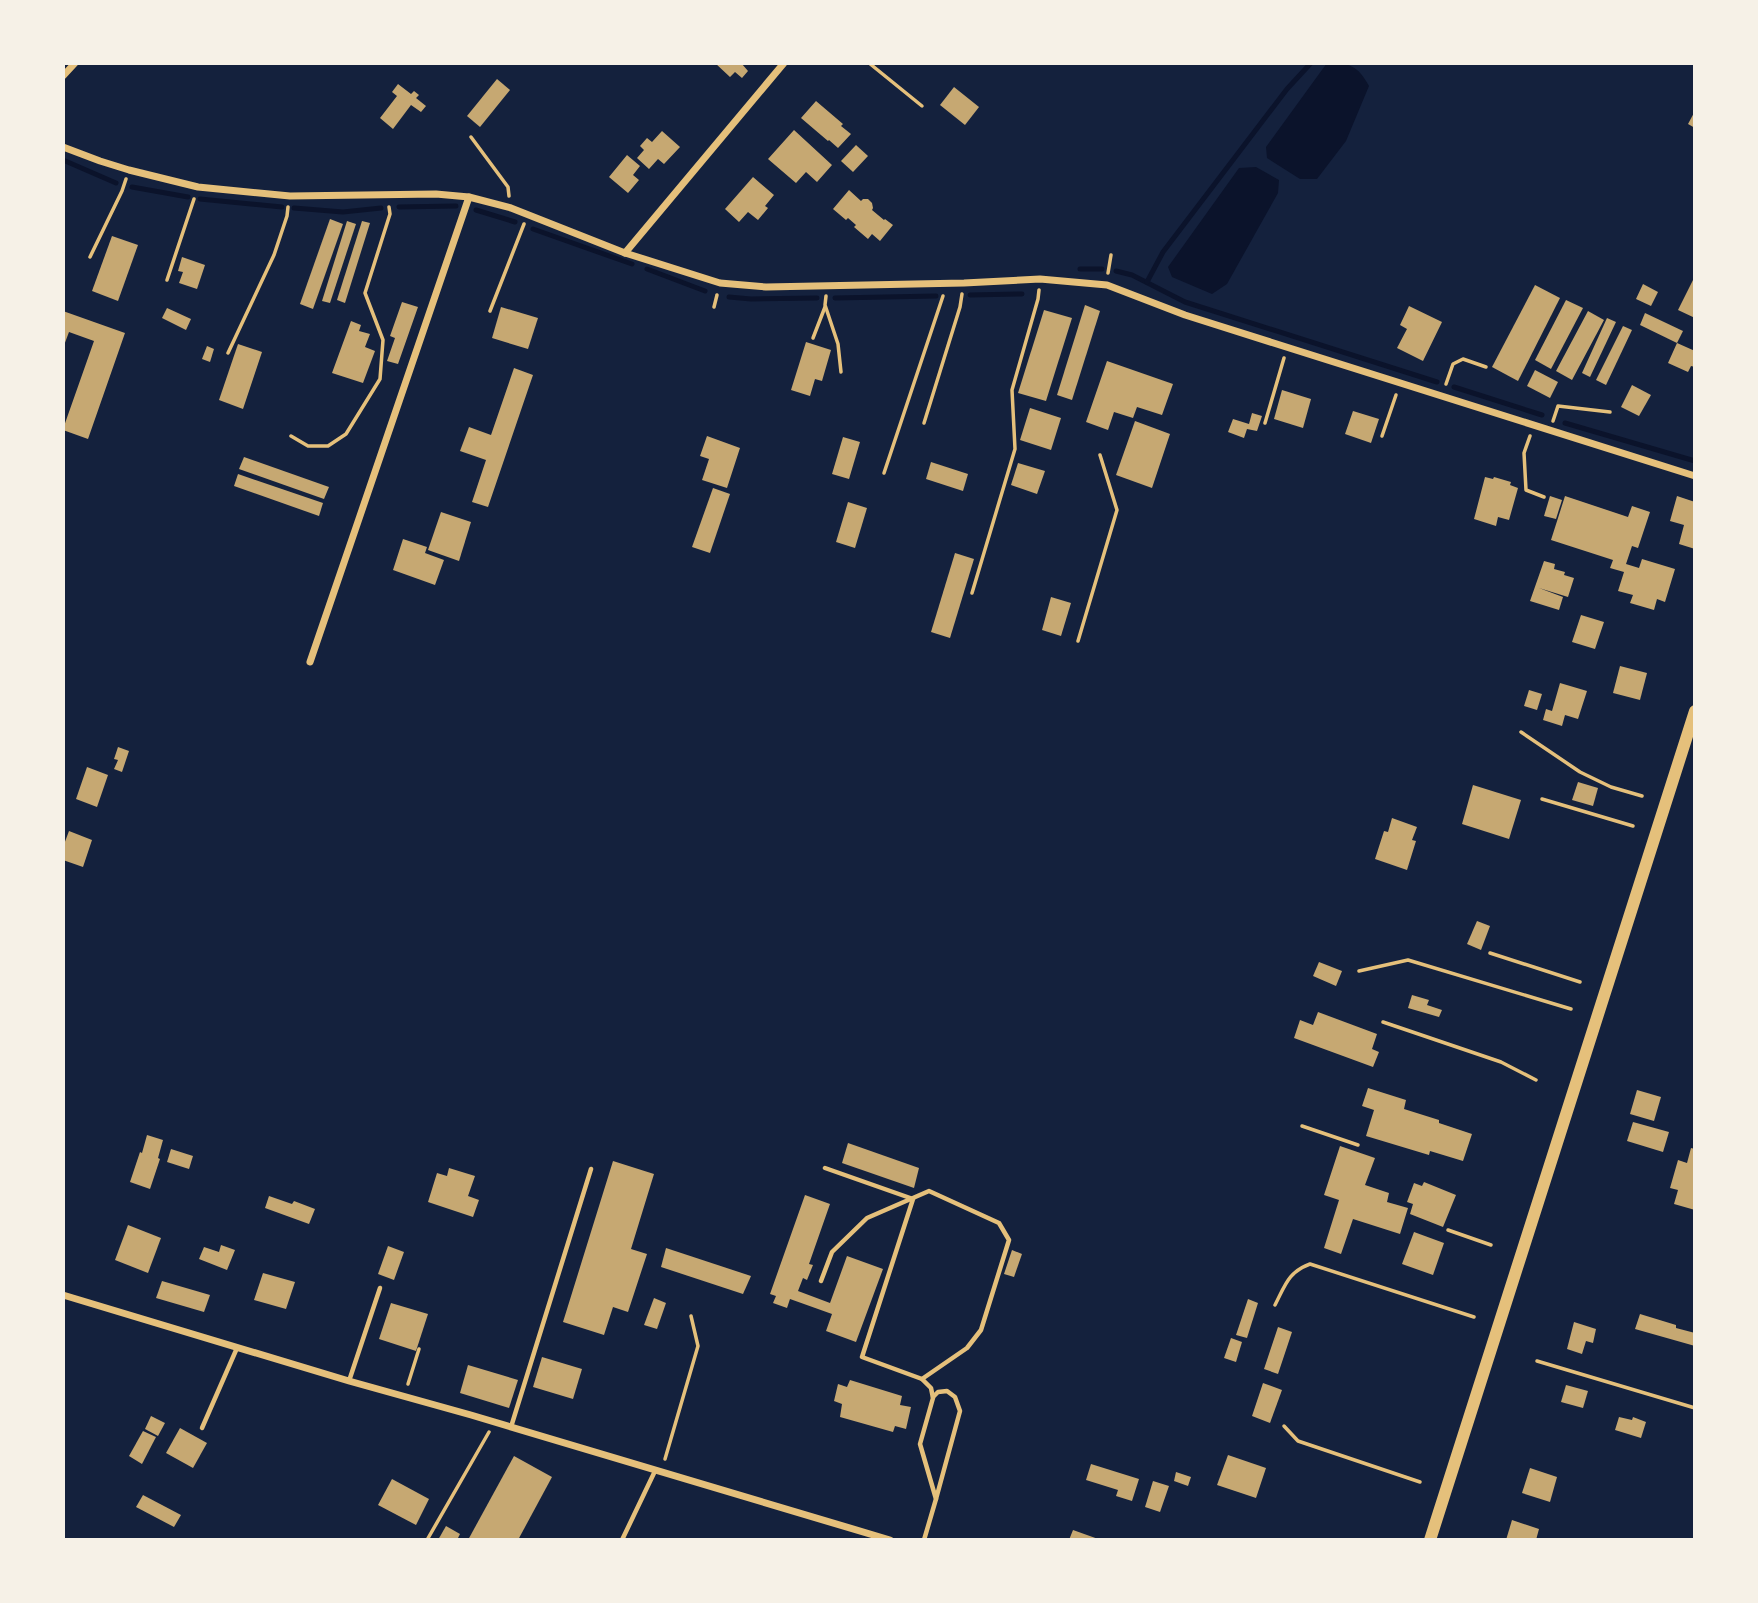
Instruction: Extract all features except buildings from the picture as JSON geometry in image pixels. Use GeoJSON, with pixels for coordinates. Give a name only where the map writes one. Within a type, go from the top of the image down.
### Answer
{"type":"FeatureCollection","features":[{"type":"Feature","properties":{"kind":"main road"},"geometry":{"type":"LineString","coordinates":[[1430,1540],[1695,711]]}},
{"type":"Feature","properties":{"kind":"street"},"geometry":{"type":"LineString","coordinates":[[63,76],[75,63]]}},
{"type":"Feature","properties":{"kind":"street"},"geometry":{"type":"LineString","coordinates":[[625,253],[784,63]]}},
{"type":"Feature","properties":{"kind":"street"},"geometry":{"type":"LineString","coordinates":[[63,147],[129,170],[198,187],[290,195],[436,194],[469,197],[511,208],[625,253],[720,283],[766,287],[1040,279],[1107,285],[1185,315],[1695,476]]}},
{"type":"Feature","properties":{"kind":"street"},"geometry":{"type":"LineString","coordinates":[[310,663],[469,197]]}},
{"type":"Feature","properties":{"kind":"street"},"geometry":{"type":"LineString","coordinates":[[63,1295],[890,1540]]}},
{"type":"Feature","properties":{"kind":"lane"},"geometry":{"type":"LineString","coordinates":[[825,1168],[913,1199]]}},
{"type":"Feature","properties":{"kind":"lane"},"geometry":{"type":"LineString","coordinates":[[511,1427],[591,1169]]}},
{"type":"Feature","properties":{"kind":"lane"},"geometry":{"type":"LineString","coordinates":[[821,1281],[832,1252],[867,1218],[929,1191],[999,1223],[1009,1240],[981,1330],[967,1348],[922,1379]]}},
{"type":"Feature","properties":{"kind":"lane"},"geometry":{"type":"LineString","coordinates":[[913,1199],[862,1357],[922,1379],[931,1388],[933,1398]]}},
{"type":"Feature","properties":{"kind":"lane"},"geometry":{"type":"LineString","coordinates":[[349,1381],[380,1288]]}},
{"type":"Feature","properties":{"kind":"lane"},"geometry":{"type":"LineString","coordinates":[[202,1428],[237,1348]]}},
{"type":"Feature","properties":{"kind":"lane"},"geometry":{"type":"LineString","coordinates":[[924,1540],[936,1499],[960,1411],[955,1397],[947,1391],[938,1392],[933,1398],[920,1444],[936,1499]]}},
{"type":"Feature","properties":{"kind":"lane"},"geometry":{"type":"LineString","coordinates":[[622,1540],[658,1472]]}},
{"type":"Feature","properties":{"kind":"path"},"geometry":{"type":"LineString","coordinates":[[869,63],[922,106]]}},
{"type":"Feature","properties":{"kind":"path"},"geometry":{"type":"LineString","coordinates":[[471,137],[508,187],[511,208]]}},
{"type":"Feature","properties":{"kind":"path"},"geometry":{"type":"LineString","coordinates":[[90,257],[122,191],[129,170]]}},
{"type":"Feature","properties":{"kind":"path"},"geometry":{"type":"LineString","coordinates":[[167,279],[198,187]]}},
{"type":"Feature","properties":{"kind":"path"},"geometry":{"type":"LineString","coordinates":[[228,353],[274,255],[287,216],[290,195]]}},
{"type":"Feature","properties":{"kind":"path"},"geometry":{"type":"LineString","coordinates":[[291,436],[308,446],[328,446],[346,434],[380,379],[383,340],[365,293],[390,214],[388,195]]}},
{"type":"Feature","properties":{"kind":"path"},"geometry":{"type":"LineString","coordinates":[[490,311],[527,214]]}},
{"type":"Feature","properties":{"kind":"path"},"geometry":{"type":"LineString","coordinates":[[1107,285],[1111,255]]}},
{"type":"Feature","properties":{"kind":"path"},"geometry":{"type":"LineString","coordinates":[[972,593],[1015,449],[1012,390],[1038,299],[1040,279]]}},
{"type":"Feature","properties":{"kind":"path"},"geometry":{"type":"LineString","coordinates":[[884,473],[942,301],[944,283]]}},
{"type":"Feature","properties":{"kind":"path"},"geometry":{"type":"LineString","coordinates":[[924,423],[960,307],[964,283]]}},
{"type":"Feature","properties":{"kind":"path"},"geometry":{"type":"LineString","coordinates":[[813,338],[825,305],[826,286]]}},
{"type":"Feature","properties":{"kind":"path"},"geometry":{"type":"LineString","coordinates":[[825,305],[838,344],[841,372]]}},
{"type":"Feature","properties":{"kind":"path"},"geometry":{"type":"LineString","coordinates":[[1265,423],[1288,347]]}},
{"type":"Feature","properties":{"kind":"path"},"geometry":{"type":"LineString","coordinates":[[1442,396],[1453,364],[1462,359],[1486,367]]}},
{"type":"Feature","properties":{"kind":"path"},"geometry":{"type":"LineString","coordinates":[[1382,436],[1400,383]]}},
{"type":"Feature","properties":{"kind":"path"},"geometry":{"type":"LineString","coordinates":[[1550,430],[1558,406],[1610,412]]}},
{"type":"Feature","properties":{"kind":"path"},"geometry":{"type":"LineString","coordinates":[[1534,425],[1524,453],[1526,490],[1544,497]]}},
{"type":"Feature","properties":{"kind":"path"},"geometry":{"type":"LineString","coordinates":[[1079,641],[1117,510],[1100,455]]}},
{"type":"Feature","properties":{"kind":"path"},"geometry":{"type":"LineString","coordinates":[[1521,732],[1580,772],[1611,787],[1642,796]]}},
{"type":"Feature","properties":{"kind":"path"},"geometry":{"type":"LineString","coordinates":[[1542,799],[1633,826]]}},
{"type":"Feature","properties":{"kind":"path"},"geometry":{"type":"LineString","coordinates":[[1490,953],[1580,982]]}},
{"type":"Feature","properties":{"kind":"path"},"geometry":{"type":"LineString","coordinates":[[1359,971],[1408,960],[1571,1009]]}},
{"type":"Feature","properties":{"kind":"path"},"geometry":{"type":"LineString","coordinates":[[1383,1022],[1501,1062],[1536,1080]]}},
{"type":"Feature","properties":{"kind":"path"},"geometry":{"type":"LineString","coordinates":[[1302,1126],[1358,1145]]}},
{"type":"Feature","properties":{"kind":"path"},"geometry":{"type":"LineString","coordinates":[[1448,1230],[1492,1245]]}},
{"type":"Feature","properties":{"kind":"path"},"geometry":{"type":"LineString","coordinates":[[1275,1305],[1290,1277],[1299,1268],[1310,1264],[1474,1317]]}},
{"type":"Feature","properties":{"kind":"path"},"geometry":{"type":"LineString","coordinates":[[1369,1289],[1371,1283]]}},
{"type":"Feature","properties":{"kind":"path"},"geometry":{"type":"LineString","coordinates":[[658,1472],[698,1346],[691,1316]]}},
{"type":"Feature","properties":{"kind":"path"},"geometry":{"type":"LineString","coordinates":[[404,1396],[419,1349]]}},
{"type":"Feature","properties":{"kind":"path"},"geometry":{"type":"LineString","coordinates":[[1537,1361],[1695,1408]]}},
{"type":"Feature","properties":{"kind":"path"},"geometry":{"type":"LineString","coordinates":[[427,1540],[494,1423]]}},
{"type":"Feature","properties":{"kind":"path"},"geometry":{"type":"LineString","coordinates":[[1284,1426],[1298,1441],[1420,1482]]}},
{"type":"Feature","properties":{"kind":"water"},"geometry":{"type":"Polygon","coordinates":[[[1327,63],[1357,69],[1369,86],[1346,141],[1317,179],[1300,179],[1267,158],[1266,147],[1327,63]]]}},
{"type":"Feature","properties":{"kind":"water"},"geometry":{"type":"Polygon","coordinates":[[[1256,167],[1279,180],[1278,193],[1227,284],[1212,294],[1172,277],[1168,267],[1239,168],[1256,167]]]}},
{"type":"Feature","properties":{"kind":"waterway"},"geometry":{"type":"LineString","coordinates":[[1147,282],[1163,252],[1287,89],[1311,63]]}},
{"type":"Feature","properties":{"kind":"waterway"},"geometry":{"type":"LineString","coordinates":[[63,160],[116,183]]}},
{"type":"Feature","properties":{"kind":"waterway"},"geometry":{"type":"LineString","coordinates":[[132,187],[188,197]]}},
{"type":"Feature","properties":{"kind":"waterway"},"geometry":{"type":"LineString","coordinates":[[200,199],[282,207]]}},
{"type":"Feature","properties":{"kind":"waterway"},"geometry":{"type":"LineString","coordinates":[[399,207],[456,206]]}},
{"type":"Feature","properties":{"kind":"waterway"},"geometry":{"type":"LineString","coordinates":[[294,208],[343,212],[381,208]]}},
{"type":"Feature","properties":{"kind":"waterway"},"geometry":{"type":"LineString","coordinates":[[476,210],[515,222]]}},
{"type":"Feature","properties":{"kind":"waterway"},"geometry":{"type":"LineString","coordinates":[[533,229],[632,264]]}},
{"type":"Feature","properties":{"kind":"waterway"},"geometry":{"type":"LineString","coordinates":[[647,269],[705,291]]}},
{"type":"Feature","properties":{"kind":"waterway"},"geometry":{"type":"LineString","coordinates":[[1080,269],[1102,269]]}},
{"type":"Feature","properties":{"kind":"waterway"},"geometry":{"type":"LineString","coordinates":[[1116,271],[1132,275],[1185,302],[1437,382]]}},
{"type":"Feature","properties":{"kind":"waterway"},"geometry":{"type":"LineString","coordinates":[[970,295],[1022,294]]}},
{"type":"Feature","properties":{"kind":"waterway"},"geometry":{"type":"LineString","coordinates":[[835,298],[936,296]]}},
{"type":"Feature","properties":{"kind":"waterway"},"geometry":{"type":"LineString","coordinates":[[729,297],[817,298]]}},
{"type":"Feature","properties":{"kind":"waterway"},"geometry":{"type":"LineString","coordinates":[[1454,387],[1542,415]]}},
{"type":"Feature","properties":{"kind":"waterway"},"geometry":{"type":"LineString","coordinates":[[1565,423],[1695,461]]}}]}
